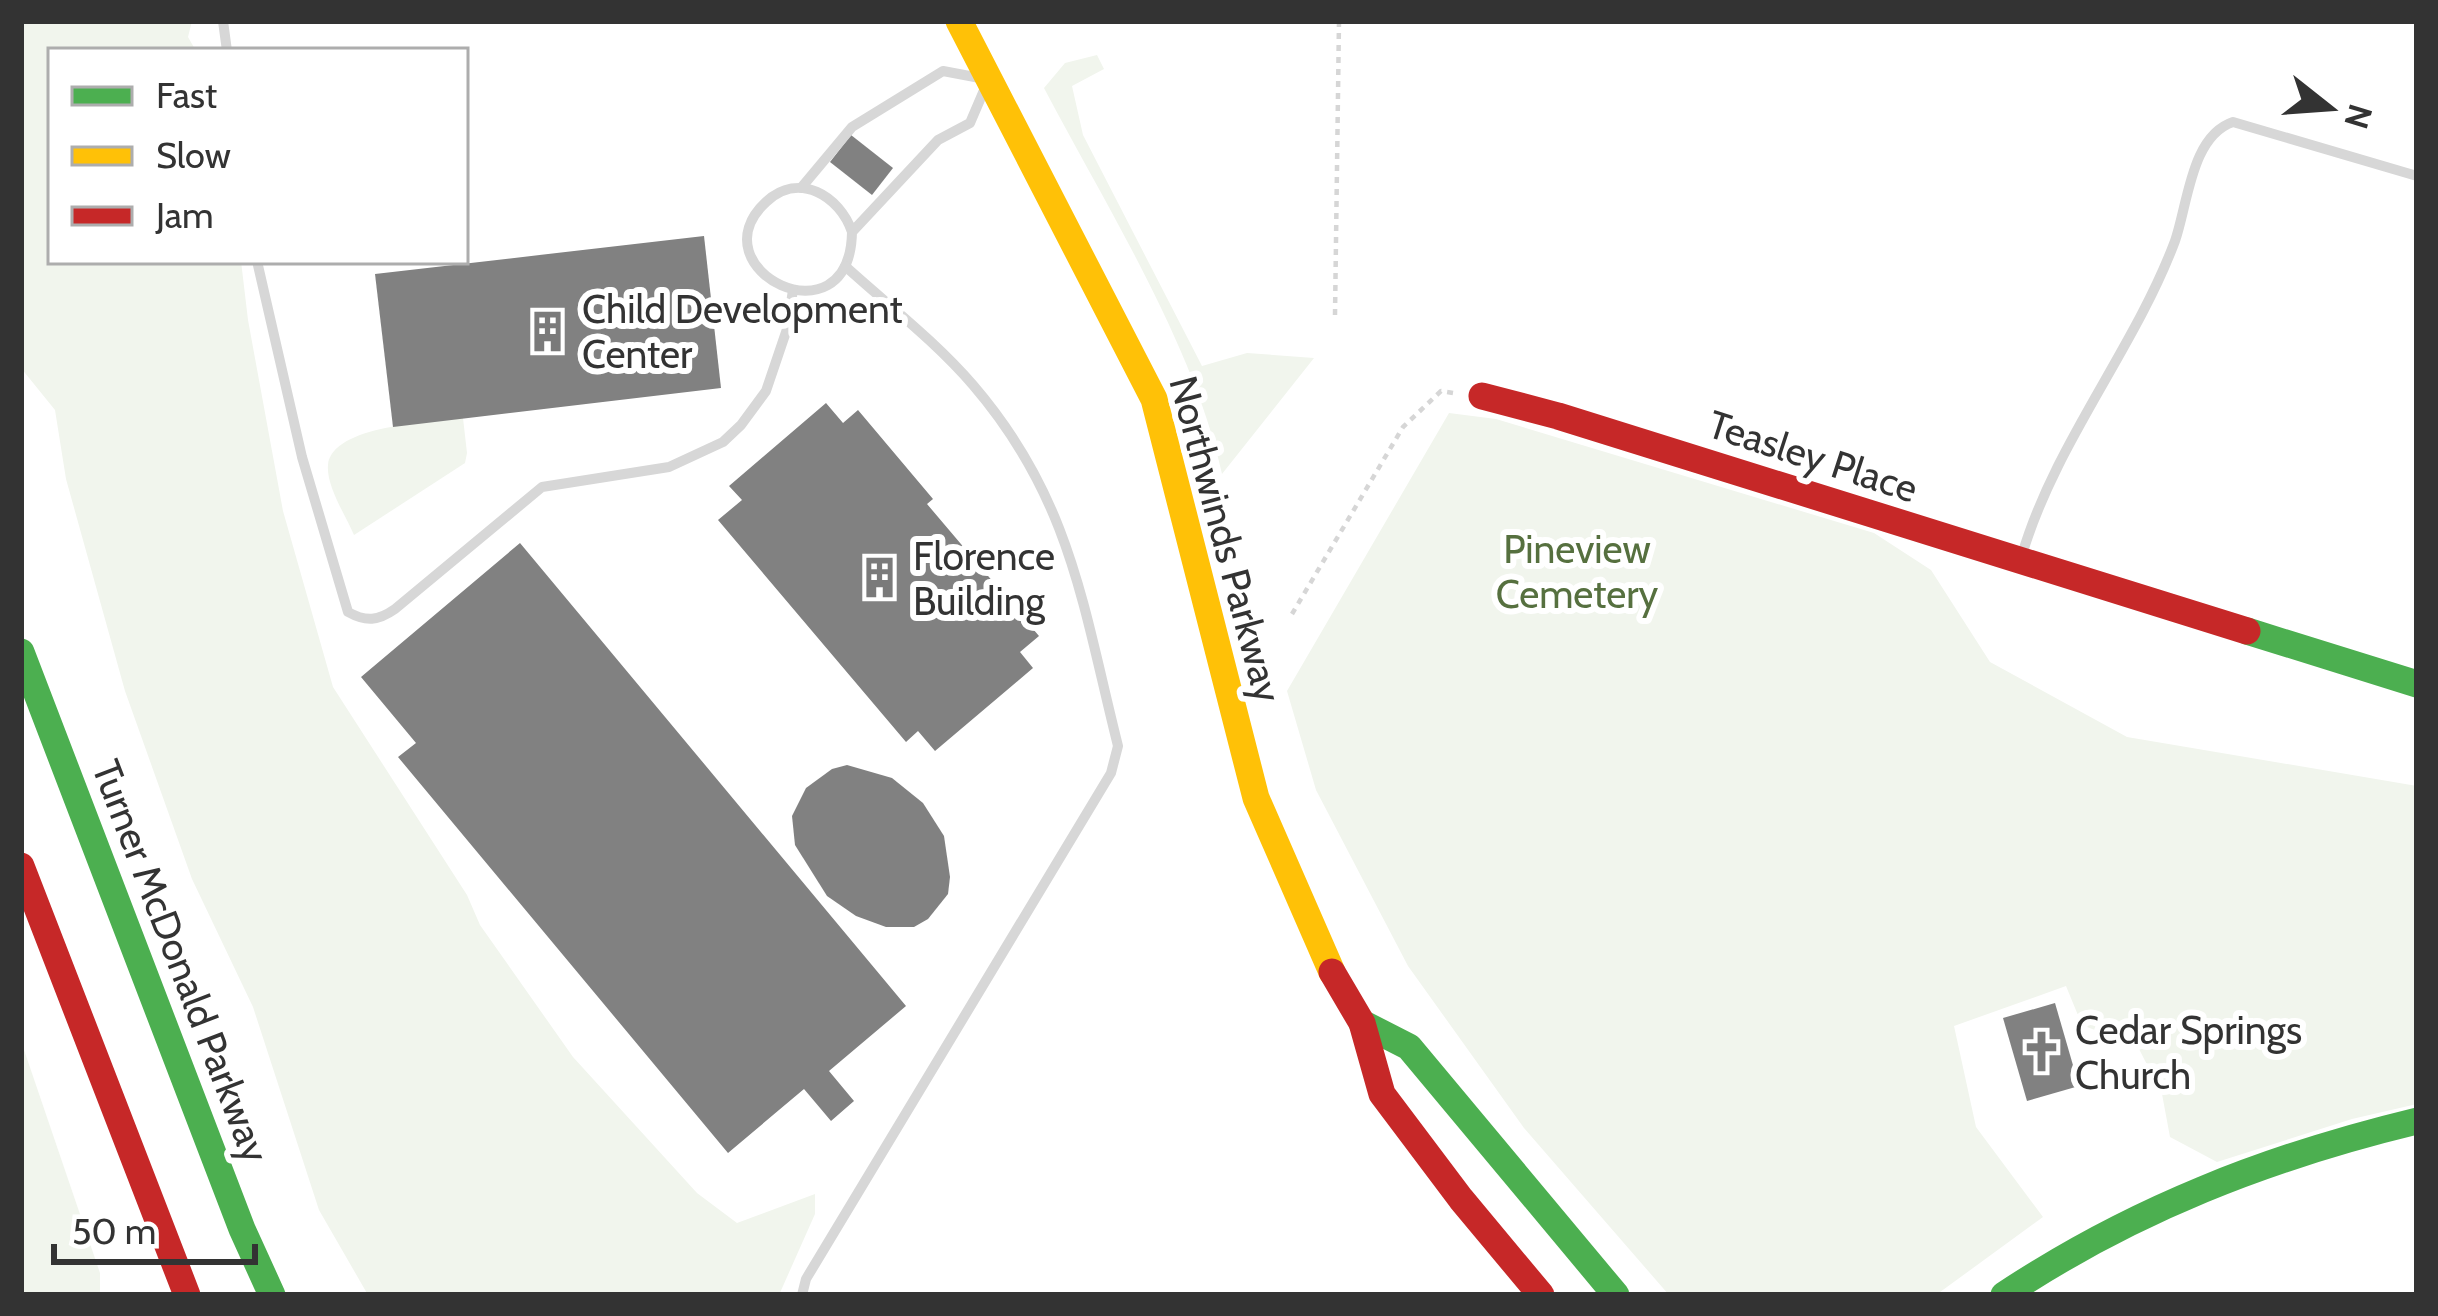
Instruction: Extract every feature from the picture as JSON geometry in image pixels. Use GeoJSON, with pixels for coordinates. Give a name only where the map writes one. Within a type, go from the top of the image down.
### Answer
{"type":"FeatureCollection","features":[{"type":"Feature","properties":{"kind":"main road","name":"Northwinds Parkway"},"geometry":{"type":"LineString","coordinates":[[958,21],[1154,399],[1256,797],[1324,959],[1362,1023],[1382,1094],[1541,1295]]}},
{"type":"Feature","properties":{"kind":"main road","name":"Teasley Place"},"geometry":{"type":"LineString","coordinates":[[1482,396],[2417,684]]}},
{"type":"Feature","properties":{"kind":"main road","name":"Turner McDonald Parkway"},"geometry":{"type":"LineString","coordinates":[[21,652],[242,1229],[272,1295]]}},
{"type":"Feature","properties":{"kind":"main road"},"geometry":{"type":"LineString","coordinates":[[21,866],[187,1295]]}},
{"type":"Feature","properties":{"kind":"main road","name":"Northwinds Parkway"},"geometry":{"type":"LineString","coordinates":[[1362,1023],[1409,1047],[1616,1295]]}},
{"type":"Feature","properties":{"kind":"main road"},"geometry":{"type":"LineString","coordinates":[[2004,1295],[2121,1224],[2239,1171],[2417,1121]]}},
{"type":"Feature","properties":{"kind":"lane"},"geometry":{"type":"LineString","coordinates":[[801,188],[852,127],[943,70],[989,79],[970,123],[938,140],[852,232]]}},
{"type":"Feature","properties":{"kind":"lane"},"geometry":{"type":"LineString","coordinates":[[2020,562],[2036,509],[2156,284],[2199,159],[2219,126],[2233,122],[2417,176]]}},
{"type":"Feature","properties":{"kind":"lane"},"geometry":{"type":"LineString","coordinates":[[801,188],[836,201],[852,232],[852,250],[834,280],[819,288],[793,290],[769,281],[758,268],[749,237],[761,206],[774,196],[801,188]]}},
{"type":"Feature","properties":{"kind":"lane"},"geometry":{"type":"LineString","coordinates":[[258,264],[302,458],[348,612],[370,620],[394,609],[542,487],[669,466],[723,442],[766,391],[787,329],[793,290]]}},
{"type":"Feature","properties":{"kind":"lane"},"geometry":{"type":"LineString","coordinates":[[802,1295],[806,1280],[1111,772],[1118,746],[1075,564],[1042,484],[1008,429],[960,370],[845,266]]}},
{"type":"Feature","properties":{"kind":"path"},"geometry":{"type":"LineString","coordinates":[[1335,315],[1339,21]]}},
{"type":"Feature","properties":{"kind":"path"},"geometry":{"type":"LineString","coordinates":[[1292,614],[1403,427],[1442,391],[1482,396]]}},
{"type":"Feature","properties":{"kind":"green space"},"geometry":{"type":"Polygon","coordinates":[[[21,21],[192,21],[188,37],[194,48],[48,48],[48,264],[241,264],[283,511],[333,687],[467,895],[480,925],[573,1057],[697,1193],[737,1223],[815,1194],[815,1214],[779,1295],[368,1295],[319,1210],[253,1007],[192,879],[125,691],[66,479],[55,410],[21,368],[21,21]]]}},
{"type":"Feature","properties":{"kind":"green space"},"geometry":{"type":"Polygon","coordinates":[[[1097,55],[1104,69],[1072,86],[1083,135],[1202,366],[1247,353],[1314,358],[1222,474],[1209,425],[1170,326],[1044,88],[1065,63],[1097,55]]]}},
{"type":"Feature","properties":{"kind":"green space","name":"Pineview Cemetery"},"geometry":{"type":"Polygon","coordinates":[[[1449,413],[1496,419],[1874,533],[1931,570],[1990,662],[2127,737],[2417,786],[2417,1104],[2352,1119],[2217,1162],[2170,1137],[2162,1094],[2138,1047],[2082,1025],[2066,986],[1954,1026],[1976,1127],[2043,1217],[1936,1295],[1669,1295],[1524,1128],[1408,966],[1316,790],[1287,691],[1449,413]]]}},
{"type":"Feature","properties":{"kind":"green space"},"geometry":{"type":"Polygon","coordinates":[[[463,418],[465,463],[354,535],[330,482],[328,465],[334,452],[346,441],[385,428],[463,418]]]}},
{"type":"Feature","properties":{"kind":"green space"},"geometry":{"type":"Polygon","coordinates":[[[21,1041],[100,1273],[100,1295],[21,1295],[21,1041]]]}},
{"type":"Feature","properties":{"kind":"building"},"geometry":{"type":"Polygon","coordinates":[[[851,135],[893,168],[872,195],[830,162],[851,135]]]}},
{"type":"Feature","properties":{"kind":"building","name":"Child Development Center"},"geometry":{"type":"Polygon","coordinates":[[[704,236],[721,388],[393,427],[375,274],[704,236]]]}},
{"type":"Feature","properties":{"kind":"building","name":"Florence Building"},"geometry":{"type":"Polygon","coordinates":[[[826,403],[843,423],[858,410],[933,499],[927,504],[1039,636],[1020,652],[1033,668],[935,751],[918,731],[906,742],[718,520],[742,500],[729,486],[826,403]]]}},
{"type":"Feature","properties":{"kind":"building"},"geometry":{"type":"Polygon","coordinates":[[[520,543],[906,1006],[829,1071],[854,1101],[831,1121],[804,1089],[728,1153],[398,757],[416,743],[361,677],[520,543]]]}},
{"type":"Feature","properties":{"kind":"building"},"geometry":{"type":"Polygon","coordinates":[[[847,765],[892,778],[923,803],[944,836],[948,894],[928,919],[914,927],[886,927],[856,916],[827,896],[795,845],[792,816],[806,788],[832,769],[847,765]]]}},
{"type":"Feature","properties":{"kind":"building","name":"Cedar Springs Church"},"geometry":{"type":"Polygon","coordinates":[[[2055,1003],[2079,1086],[2027,1101],[2003,1018],[2055,1003]]]}},
{"type":"Feature","properties":{"kind":"traffic: fast"},"geometry":{"type":"LineString","coordinates":[[2247,631],[2417,684]]}},
{"type":"Feature","properties":{"kind":"traffic: fast"},"geometry":{"type":"LineString","coordinates":[[21,652],[242,1229],[272,1295]]}},
{"type":"Feature","properties":{"kind":"traffic: fast"},"geometry":{"type":"LineString","coordinates":[[1362,1023],[1409,1047],[1616,1295]]}},
{"type":"Feature","properties":{"kind":"traffic: fast"},"geometry":{"type":"LineString","coordinates":[[2004,1295],[2102,1237],[2203,1190],[2308,1151],[2417,1121]]}},
{"type":"Feature","properties":{"kind":"traffic: slow"},"geometry":{"type":"LineString","coordinates":[[959,21],[1154,399],[1256,798],[1332,972]]}},
{"type":"Feature","properties":{"kind":"traffic: jam"},"geometry":{"type":"LineString","coordinates":[[1482,396],[2247,631]]}},
{"type":"Feature","properties":{"kind":"traffic: jam"},"geometry":{"type":"LineString","coordinates":[[21,866],[187,1295]]}},
{"type":"Feature","properties":{"kind":"traffic: jam"},"geometry":{"type":"LineString","coordinates":[[1332,972],[1362,1023],[1382,1094],[1541,1295]]}},
{"type":"Feature","properties":{"kind":"place","name":"Child Development Center"},"geometry":{"type":"Point","coordinates":[548,331]}},
{"type":"Feature","properties":{"kind":"place","name":"Florence Building"},"geometry":{"type":"Point","coordinates":[879,578]}},
{"type":"Feature","properties":{"kind":"place","name":"Cedar Springs Church"},"geometry":{"type":"Point","coordinates":[2041,1052]}}]}
